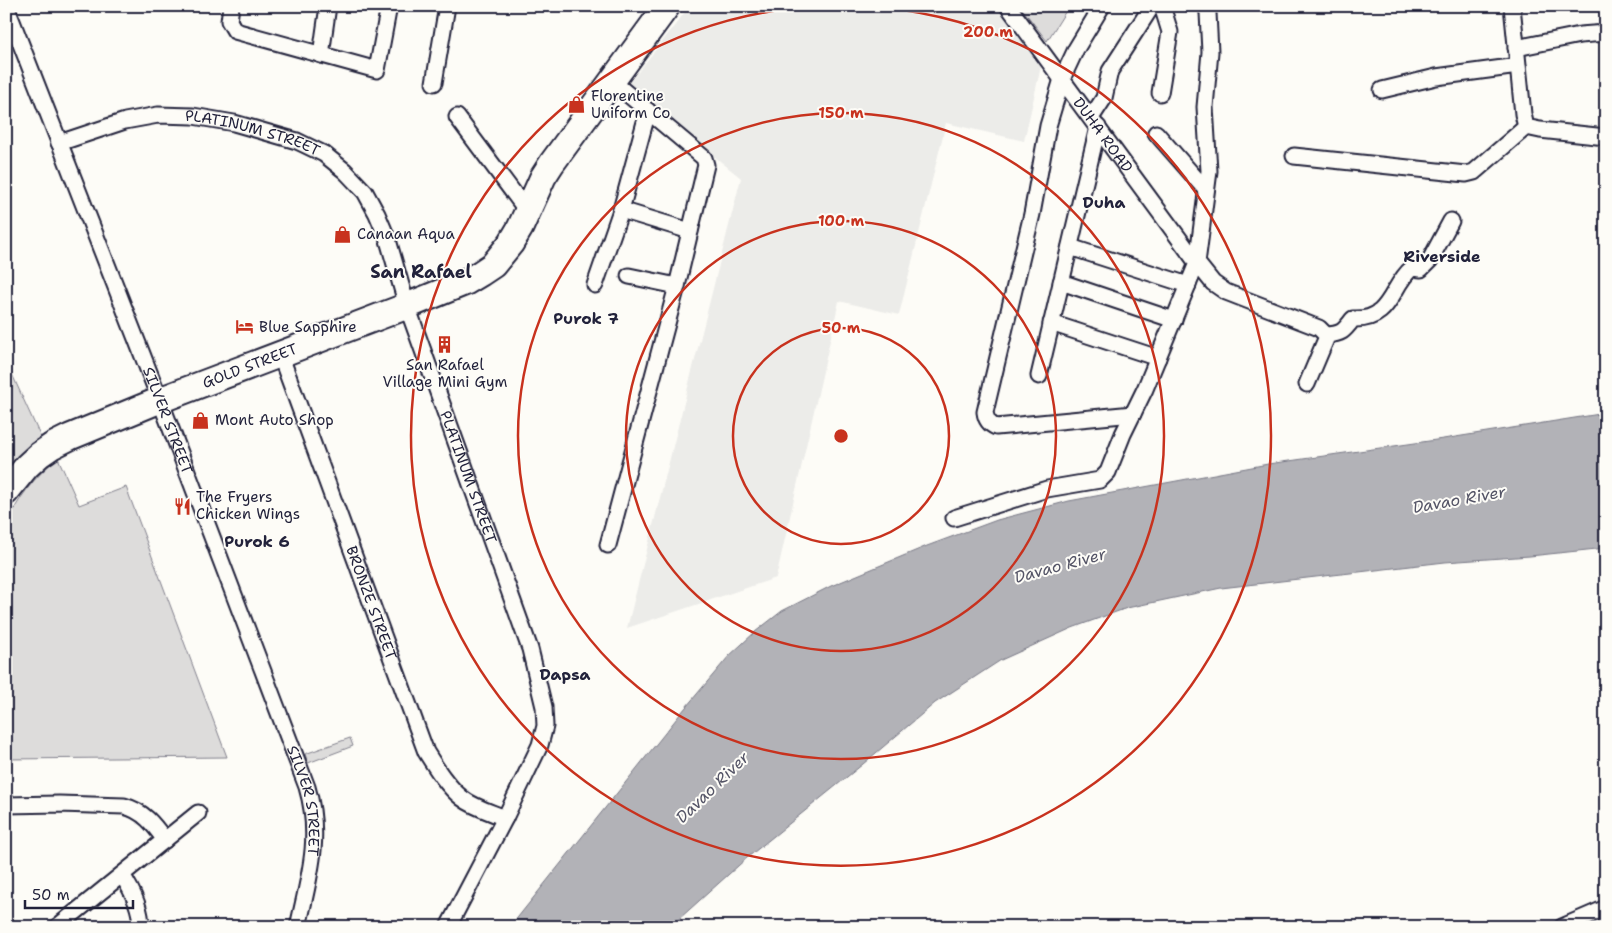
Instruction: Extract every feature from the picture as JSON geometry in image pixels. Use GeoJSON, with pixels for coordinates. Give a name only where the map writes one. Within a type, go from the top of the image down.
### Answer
{"type":"FeatureCollection","features":[{"type":"Feature","properties":{"kind":"main road","name":"GOLD STREET"},"geometry":{"type":"LineString","coordinates":[[6,492],[39,454],[52,446],[160,400],[407,306],[481,274],[493,265],[511,243],[520,228],[543,177],[552,163],[667,6]]}},
{"type":"Feature","properties":{"kind":"street","name":"SILVER STREET"},"geometry":{"type":"LineString","coordinates":[[6,6],[160,400],[312,802],[314,818],[313,852],[298,927]]}},
{"type":"Feature","properties":{"kind":"street"},"geometry":{"type":"LineString","coordinates":[[231,6],[230,25],[236,31],[377,70],[388,6]]}},
{"type":"Feature","properties":{"kind":"street"},"geometry":{"type":"LineString","coordinates":[[321,55],[328,6]]}},
{"type":"Feature","properties":{"kind":"street"},"geometry":{"type":"LineString","coordinates":[[434,83],[447,6]]}},
{"type":"Feature","properties":{"kind":"street","name":"DUHA ROAD"},"geometry":{"type":"LineString","coordinates":[[1008,6],[1213,283],[1226,292],[1319,328],[1326,335]]}},
{"type":"Feature","properties":{"kind":"street"},"geometry":{"type":"LineString","coordinates":[[1102,6],[1076,49],[1062,79],[1048,126],[1032,214],[985,416],[988,422],[996,427],[1133,414]]}},
{"type":"Feature","properties":{"kind":"street"},"geometry":{"type":"LineString","coordinates":[[1039,376],[1070,247],[1095,122],[1104,98],[1110,72],[1152,6]]}},
{"type":"Feature","properties":{"kind":"street"},"geometry":{"type":"LineString","coordinates":[[1160,93],[1170,32],[1162,6]]}},
{"type":"Feature","properties":{"kind":"street"},"geometry":{"type":"LineString","coordinates":[[954,518],[1047,489],[1100,480],[1108,472],[1197,263],[1209,171],[1205,107],[1210,52],[1206,6]]}},
{"type":"Feature","properties":{"kind":"street"},"geometry":{"type":"LineString","coordinates":[[1512,6],[1526,127]]}},
{"type":"Feature","properties":{"kind":"street"},"geometry":{"type":"LineString","coordinates":[[1516,48],[1580,34],[1606,33]]}},
{"type":"Feature","properties":{"kind":"street"},"geometry":{"type":"LineString","coordinates":[[1382,90],[1436,78],[1518,66]]}},
{"type":"Feature","properties":{"kind":"street"},"geometry":{"type":"LineString","coordinates":[[608,545],[677,286],[706,162],[704,158],[612,81]]}},
{"type":"Feature","properties":{"kind":"street"},"geometry":{"type":"LineString","coordinates":[[595,285],[621,210],[648,111]]}},
{"type":"Feature","properties":{"kind":"street","name":"PLATINUM STREET"},"geometry":{"type":"LineString","coordinates":[[60,143],[124,121],[158,115],[193,116],[234,123],[297,141],[324,154],[345,171],[365,192],[377,214],[388,240],[407,306],[530,649],[544,707],[545,726],[540,745],[506,818],[448,927]]}},
{"type":"Feature","properties":{"kind":"street"},"geometry":{"type":"LineString","coordinates":[[457,117],[527,211]]}},
{"type":"Feature","properties":{"kind":"street"},"geometry":{"type":"LineString","coordinates":[[1526,127],[1606,137]]}},
{"type":"Feature","properties":{"kind":"street"},"geometry":{"type":"LineString","coordinates":[[1294,156],[1466,174],[1474,172],[1526,127]]}},
{"type":"Feature","properties":{"kind":"street"},"geometry":{"type":"LineString","coordinates":[[1156,133],[1206,190]]}},
{"type":"Feature","properties":{"kind":"street"},"geometry":{"type":"LineString","coordinates":[[621,210],[690,231]]}},
{"type":"Feature","properties":{"kind":"street"},"geometry":{"type":"LineString","coordinates":[[1307,384],[1326,335],[1344,331],[1353,319],[1364,320],[1376,315],[1392,297],[1407,272],[1412,268],[1421,268],[1430,260],[1451,221]]}},
{"type":"Feature","properties":{"kind":"street"},"geometry":{"type":"LineString","coordinates":[[1070,247],[1188,285]]}},
{"type":"Feature","properties":{"kind":"street"},"geometry":{"type":"LineString","coordinates":[[630,276],[677,286]]}},
{"type":"Feature","properties":{"kind":"street"},"geometry":{"type":"LineString","coordinates":[[1061,282],[1174,320]]}},
{"type":"Feature","properties":{"kind":"street"},"geometry":{"type":"LineString","coordinates":[[1052,323],[1158,358]]}},
{"type":"Feature","properties":{"kind":"street","name":"BRONZE STREET"},"geometry":{"type":"LineString","coordinates":[[280,354],[426,752],[439,772],[462,798],[478,808],[506,818]]}},
{"type":"Feature","properties":{"kind":"street"},"geometry":{"type":"LineString","coordinates":[[6,805],[124,806],[135,809],[150,820],[166,840]]}},
{"type":"Feature","properties":{"kind":"street"},"geometry":{"type":"LineString","coordinates":[[57,927],[198,813]]}},
{"type":"Feature","properties":{"kind":"street"},"geometry":{"type":"LineString","coordinates":[[122,876],[130,887],[139,908],[141,927]]}},
{"type":"Feature","properties":{"kind":"street"},"geometry":{"type":"LineString","coordinates":[[1562,927],[1606,908]]}},
{"type":"Feature","properties":{"kind":"shaded area"},"geometry":{"type":"Polygon","coordinates":[[[690,6],[1000,6],[1042,62],[1024,141],[946,123],[899,315],[839,301],[776,578],[627,628],[741,178],[627,86],[690,6]]]}},
{"type":"Feature","properties":{"kind":"shaded area"},"geometry":{"type":"Polygon","coordinates":[[[1020,6],[1069,6],[1047,41],[1020,6]]]}},
{"type":"Feature","properties":{"kind":"shaded area"},"geometry":{"type":"Polygon","coordinates":[[[6,361],[42,440],[6,474],[6,361]]]}},
{"type":"Feature","properties":{"kind":"shaded area"},"geometry":{"type":"Polygon","coordinates":[[[58,458],[79,505],[126,487],[227,757],[6,759],[6,526],[28,489],[42,472],[58,458]]]}},
{"type":"Feature","properties":{"kind":"shaded area"},"geometry":{"type":"Polygon","coordinates":[[[350,738],[353,746],[308,763],[305,754],[350,738]]]}},
{"type":"Feature","properties":{"kind":"water","name":"Davao River"},"geometry":{"type":"Polygon","coordinates":[[[1606,413],[1606,548],[1445,562],[1221,588],[1127,608],[1072,628],[1001,660],[935,703],[748,857],[670,927],[510,927],[681,713],[729,656],[782,611],[831,586],[927,546],[997,520],[1069,501],[1268,464],[1606,413]]]}},
{"type":"Feature","properties":{"kind":"place","name":"Florentine Uniform Co"},"geometry":{"type":"Point","coordinates":[577,105]}},
{"type":"Feature","properties":{"kind":"place","name":"Canaan Aqua"},"geometry":{"type":"Point","coordinates":[343,234]}},
{"type":"Feature","properties":{"kind":"place","name":"Blue Sapphire"},"geometry":{"type":"Point","coordinates":[245,327]}},
{"type":"Feature","properties":{"kind":"place","name":"San Rafael Village Mini Gym"},"geometry":{"type":"Point","coordinates":[445,344]}},
{"type":"Feature","properties":{"kind":"place","name":"Mont Auto Shop"},"geometry":{"type":"Point","coordinates":[201,420]}},
{"type":"Feature","properties":{"kind":"place","name":"The Fryers Chicken Wings"},"geometry":{"type":"Point","coordinates":[182,506]}},
{"type":"Feature","properties":{"kind":"district","name":"Duha"},"geometry":{"type":"Point","coordinates":[1104,202]}},
{"type":"Feature","properties":{"kind":"district","name":"Riverside"},"geometry":{"type":"Point","coordinates":[1442,256]}},
{"type":"Feature","properties":{"kind":"district","name":"San Rafael"},"geometry":{"type":"Point","coordinates":[421,272]}},
{"type":"Feature","properties":{"kind":"district","name":"Purok 7"},"geometry":{"type":"Point","coordinates":[586,318]}},
{"type":"Feature","properties":{"kind":"district","name":"Purok 6"},"geometry":{"type":"Point","coordinates":[257,541]}},
{"type":"Feature","properties":{"kind":"district","name":"Dapsa"},"geometry":{"type":"Point","coordinates":[565,674]}}]}
